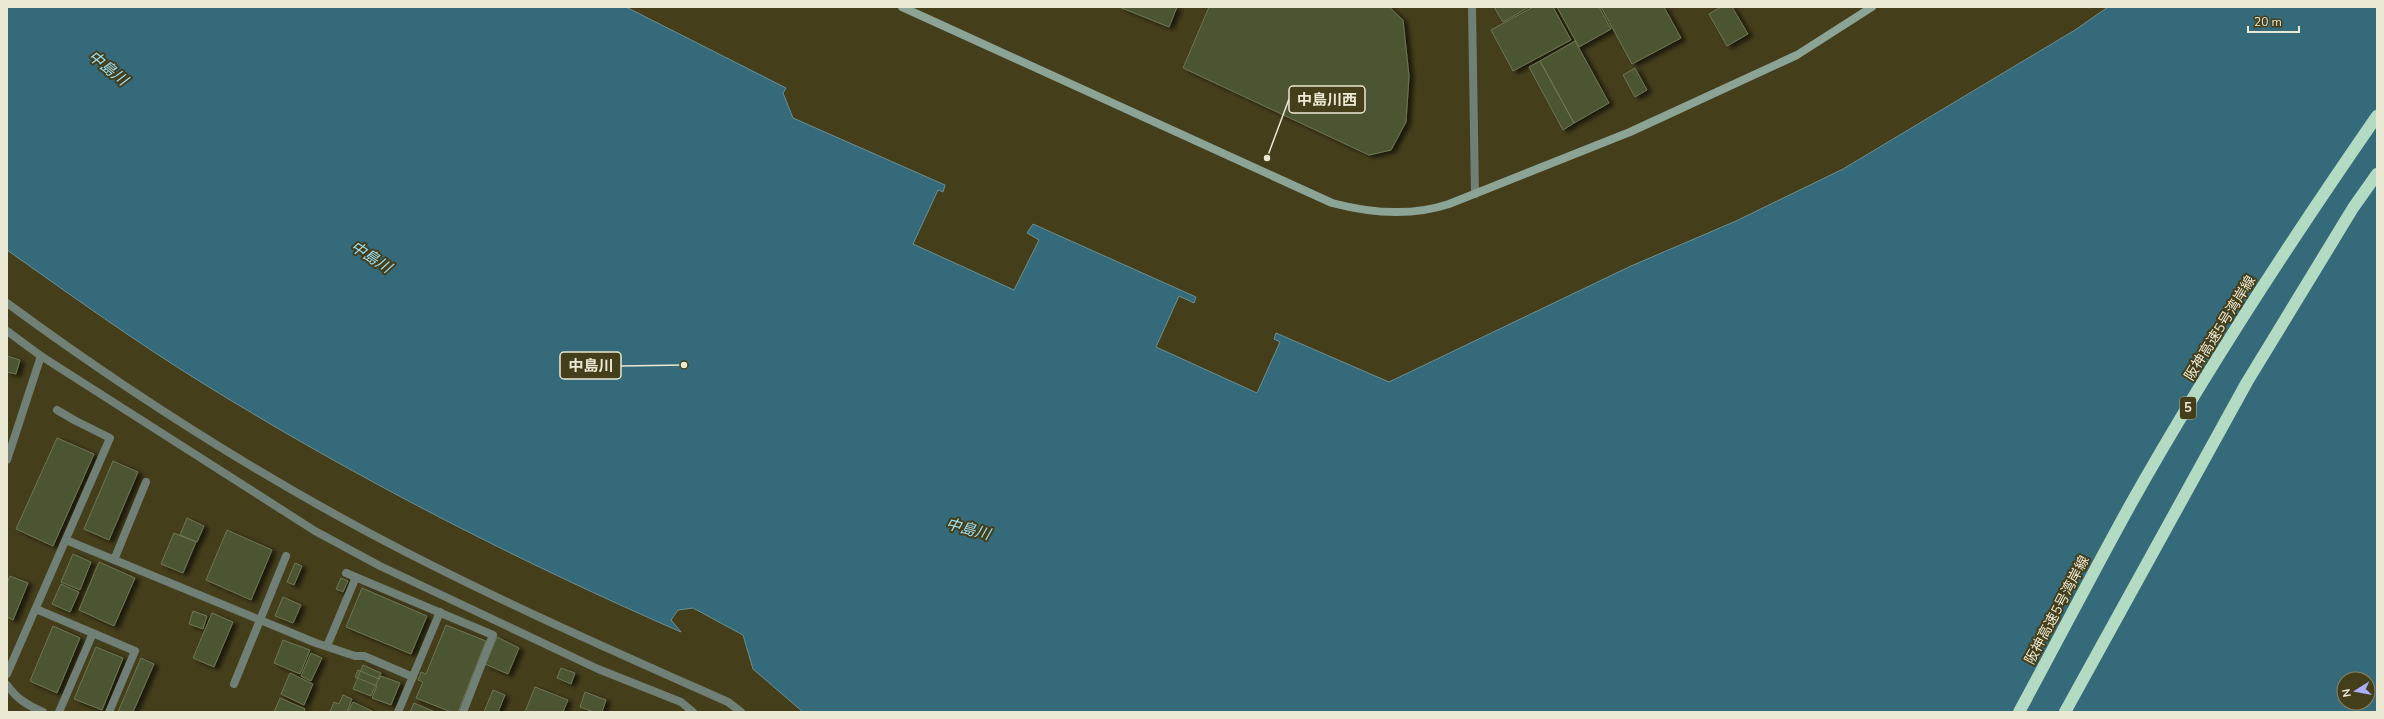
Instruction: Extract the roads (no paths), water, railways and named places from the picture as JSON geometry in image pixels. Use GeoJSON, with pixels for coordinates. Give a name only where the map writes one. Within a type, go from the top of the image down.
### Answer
{"type":"FeatureCollection","features":[{"type":"Feature","properties":{"kind":"highway","name":"阪神高速5号湾岸線"},"geometry":{"type":"LineString","coordinates":[[2020,712],[2129,508],[2214,364],[2328,188],[2377,116]]}},
{"type":"Feature","properties":{"kind":"highway"},"geometry":{"type":"LineString","coordinates":[[2065,712],[2247,382],[2353,208],[2377,174]]}},
{"type":"Feature","properties":{"kind":"street"},"geometry":{"type":"LineString","coordinates":[[902,7],[1332,203],[1357,210],[1412,213],[1432,210],[1630,132],[1797,55],[1872,7]]}},
{"type":"Feature","properties":{"kind":"street"},"geometry":{"type":"LineString","coordinates":[[1472,7],[1475,194]]}},
{"type":"Feature","properties":{"kind":"street"},"geometry":{"type":"LineString","coordinates":[[7,303],[81,357],[200,435],[374,536],[541,619],[728,702],[741,712]]}},
{"type":"Feature","properties":{"kind":"street"},"geometry":{"type":"LineString","coordinates":[[7,331],[41,356],[335,542],[451,601],[598,669],[681,702],[693,712]]}},
{"type":"Feature","properties":{"kind":"street"},"geometry":{"type":"LineString","coordinates":[[7,460],[11,434],[41,356]]}},
{"type":"Feature","properties":{"kind":"street"},"geometry":{"type":"LineString","coordinates":[[7,674],[110,438],[57,410]]}},
{"type":"Feature","properties":{"kind":"street"},"geometry":{"type":"LineString","coordinates":[[114,560],[146,482]]}},
{"type":"Feature","properties":{"kind":"street"},"geometry":{"type":"LineString","coordinates":[[66,540],[316,643],[355,656],[364,656],[413,677]]}},
{"type":"Feature","properties":{"kind":"street"},"geometry":{"type":"LineString","coordinates":[[234,684],[286,556]]}},
{"type":"Feature","properties":{"kind":"street"},"geometry":{"type":"LineString","coordinates":[[346,573],[493,635],[463,712]]}},
{"type":"Feature","properties":{"kind":"street"},"geometry":{"type":"LineString","coordinates":[[327,646],[356,577]]}},
{"type":"Feature","properties":{"kind":"street"},"geometry":{"type":"LineString","coordinates":[[36,610],[135,651],[109,712]]}},
{"type":"Feature","properties":{"kind":"street"},"geometry":{"type":"LineString","coordinates":[[398,712],[440,612]]}},
{"type":"Feature","properties":{"kind":"street"},"geometry":{"type":"LineString","coordinates":[[59,712],[93,633]]}},
{"type":"Feature","properties":{"kind":"street"},"geometry":{"type":"LineString","coordinates":[[7,685],[15,696],[26,705],[42,712]]}},
{"type":"Feature","properties":{"kind":"water"},"geometry":{"type":"Polygon","coordinates":[[[7,7],[626,7],[786,88],[783,93],[793,118],[945,185],[943,192],[938,190],[913,244],[1014,290],[1039,240],[1027,233],[1033,224],[1196,297],[1194,303],[1179,296],[1156,347],[1257,393],[1280,342],[1274,339],[1276,333],[1389,382],[1631,266],[1736,221],[1843,169],[2075,30],[2108,7],[2377,7],[2377,712],[803,712],[753,669],[743,635],[693,608],[678,610],[671,620],[681,632],[619,605],[498,547],[378,485],[261,419],[179,368],[80,302],[7,250],[7,7]]]}},
{"type":"Feature","properties":{"kind":"place","name":"中島川西"},"geometry":{"type":"Point","coordinates":[1267,158]}},
{"type":"Feature","properties":{"kind":"place","name":"中島川"},"geometry":{"type":"Point","coordinates":[684,365]}}]}
